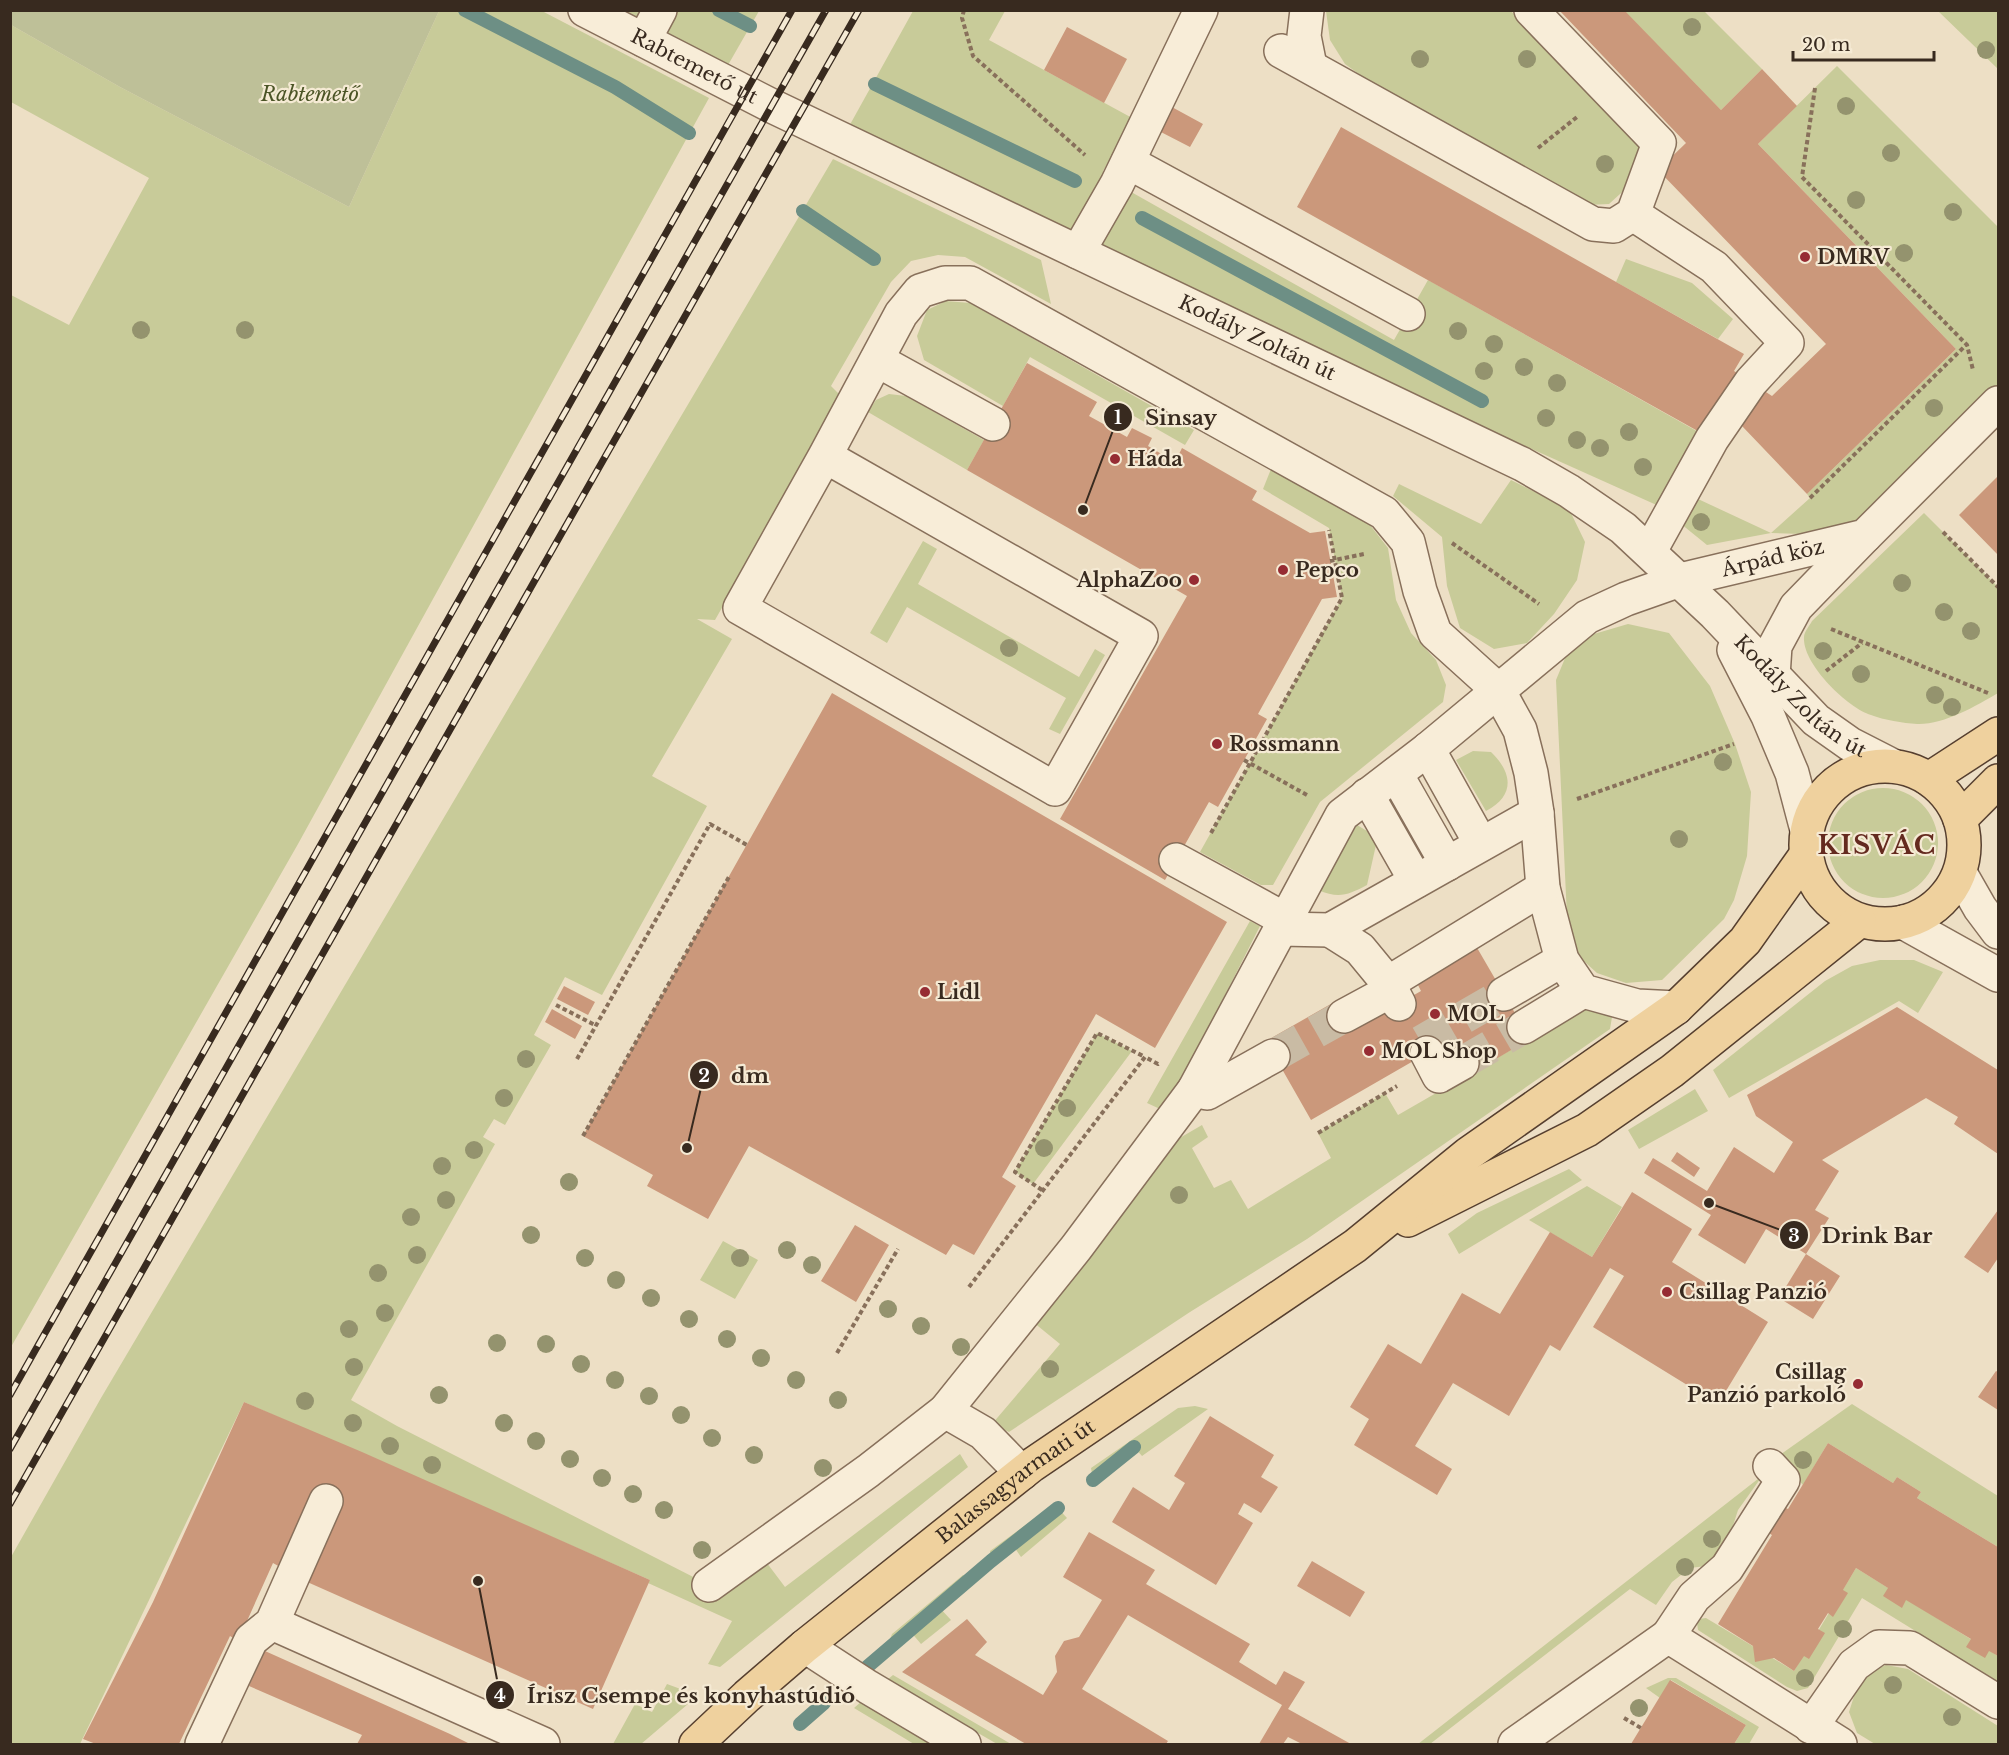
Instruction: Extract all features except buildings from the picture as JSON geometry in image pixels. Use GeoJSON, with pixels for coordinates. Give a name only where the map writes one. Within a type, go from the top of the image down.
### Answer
{"type":"FeatureCollection","features":[{"type":"Feature","properties":{"kind":"main road"},"geometry":{"type":"LineString","coordinates":[[1929,779],[1998,734]]}},
{"type":"Feature","properties":{"kind":"main road"},"geometry":{"type":"LineString","coordinates":[[1355,1246],[1468,1154],[1676,1008],[1746,941],[1806,843],[1815,807],[1830,787],[1850,773],[1874,766],[1893,765],[1912,770],[1929,779],[1952,803],[1960,819],[1964,837],[1960,873],[1953,887],[1931,910],[1903,922],[1881,924],[1859,921],[1840,910],[1823,895],[1812,877],[1806,843]]}},
{"type":"Feature","properties":{"kind":"main road"},"geometry":{"type":"LineString","coordinates":[[1960,819],[1998,781]]}},
{"type":"Feature","properties":{"kind":"main road"},"geometry":{"type":"LineString","coordinates":[[1355,1246],[1587,1130],[1672,1071],[1859,921]]}},
{"type":"Feature","properties":{"kind":"main road","name":"Balassagyarmati út"},"geometry":{"type":"LineString","coordinates":[[696,1744],[805,1646],[1022,1473],[1355,1246]]}},
{"type":"Feature","properties":{"kind":"street","name":"Rabtemető út"},"geometry":{"type":"LineString","coordinates":[[585,10],[772,106]]}},
{"type":"Feature","properties":{"kind":"street"},"geometry":{"type":"LineString","coordinates":[[644,40],[660,10]]}},
{"type":"Feature","properties":{"kind":"street"},"geometry":{"type":"LineString","coordinates":[[1078,252],[1123,173],[1201,10]]}},
{"type":"Feature","properties":{"kind":"street"},"geometry":{"type":"LineString","coordinates":[[1307,10],[1304,36],[1310,66]]}},
{"type":"Feature","properties":{"kind":"street"},"geometry":{"type":"LineString","coordinates":[[1281,51],[1593,224],[1614,226],[1633,214],[1659,143],[1531,10]]}},
{"type":"Feature","properties":{"kind":"street","name":"Kodály Zoltán út"},"geometry":{"type":"LineString","coordinates":[[772,106],[1522,464],[1569,490],[1623,528],[1650,551],[1715,614],[1816,720],[1850,744],[1893,765]]}},
{"type":"Feature","properties":{"kind":"street"},"geometry":{"type":"LineString","coordinates":[[1123,173],[1408,314]]}},
{"type":"Feature","properties":{"kind":"street"},"geometry":{"type":"LineString","coordinates":[[1633,214],[1714,267],[1787,343],[1751,382],[1712,439],[1650,551]]}},
{"type":"Feature","properties":{"kind":"street"},"geometry":{"type":"LineString","coordinates":[[825,456],[1141,636],[1055,789],[740,608],[901,314],[920,291],[945,283],[970,284],[1384,513],[1408,542],[1420,591],[1435,633],[1498,690],[1520,730],[1531,773],[1537,813],[1543,888],[1562,960],[1583,991],[1637,1006],[1676,1008]]}},
{"type":"Feature","properties":{"kind":"street"},"geometry":{"type":"LineString","coordinates":[[877,360],[993,424]]}},
{"type":"Feature","properties":{"kind":"street","name":"Árpád köz"},"geometry":{"type":"LineString","coordinates":[[1773,676],[1775,646],[1796,607],[1991,410]]}},
{"type":"Feature","properties":{"kind":"street","name":"Árpád köz"},"geometry":{"type":"LineString","coordinates":[[1342,815],[1428,749],[1587,617],[1680,580],[1865,536]]}},
{"type":"Feature","properties":{"kind":"street","name":"Kodály Zoltán út"},"geometry":{"type":"LineString","coordinates":[[1715,614],[1768,716],[1792,773],[1806,843]]}},
{"type":"Feature","properties":{"kind":"street"},"geometry":{"type":"LineString","coordinates":[[1428,749],[1481,844]]}},
{"type":"Feature","properties":{"kind":"street"},"geometry":{"type":"LineString","coordinates":[[1396,774],[1447,864]]}},
{"type":"Feature","properties":{"kind":"street"},"geometry":{"type":"LineString","coordinates":[[1367,795],[1416,881]]}},
{"type":"Feature","properties":{"kind":"street"},"geometry":{"type":"LineString","coordinates":[[1330,930],[1537,813]]}},
{"type":"Feature","properties":{"kind":"street"},"geometry":{"type":"LineString","coordinates":[[709,1586],[868,1471],[945,1411],[1201,1092],[1283,924],[1342,815]]}},
{"type":"Feature","properties":{"kind":"street"},"geometry":{"type":"LineString","coordinates":[[1184,864],[1283,924],[1330,930],[1360,949],[1393,992]]}},
{"type":"Feature","properties":{"kind":"street"},"geometry":{"type":"LineString","coordinates":[[1960,873],[1980,908],[1998,932]]}},
{"type":"Feature","properties":{"kind":"street"},"geometry":{"type":"LineString","coordinates":[[1344,1016],[1393,992],[1543,888]]}},
{"type":"Feature","properties":{"kind":"street"},"geometry":{"type":"LineString","coordinates":[[1903,922],[1998,975]]}},
{"type":"Feature","properties":{"kind":"street"},"geometry":{"type":"LineString","coordinates":[[1504,994],[1562,960]]}},
{"type":"Feature","properties":{"kind":"street"},"geometry":{"type":"LineString","coordinates":[[1524,1027],[1583,991]]}},
{"type":"Feature","properties":{"kind":"street"},"geometry":{"type":"LineString","coordinates":[[1201,1092],[1273,1056]]}},
{"type":"Feature","properties":{"kind":"street"},"geometry":{"type":"LineString","coordinates":[[945,1411],[983,1433],[1022,1473]]}},
{"type":"Feature","properties":{"kind":"street"},"geometry":{"type":"LineString","coordinates":[[1515,1744],[1668,1636],[1694,1597],[1727,1568],[1783,1480],[1770,1466]]}},
{"type":"Feature","properties":{"kind":"street"},"geometry":{"type":"LineString","coordinates":[[202,1744],[251,1640],[272,1623],[326,1501]]}},
{"type":"Feature","properties":{"kind":"street"},"geometry":{"type":"LineString","coordinates":[[272,1623],[543,1744]]}},
{"type":"Feature","properties":{"kind":"street"},"geometry":{"type":"LineString","coordinates":[[1668,1636],[1840,1744]]}},
{"type":"Feature","properties":{"kind":"street"},"geometry":{"type":"LineString","coordinates":[[805,1646],[868,1687],[964,1744]]}},
{"type":"Feature","properties":{"kind":"street"},"geometry":{"type":"LineString","coordinates":[[1811,1726],[1854,1665],[1880,1647],[1910,1648],[1998,1702]]}},
{"type":"Feature","properties":{"kind":"path"},"geometry":{"type":"LineString","coordinates":[[964,10],[962,18],[972,56],[1123,173]]}},
{"type":"Feature","properties":{"kind":"path"},"geometry":{"type":"LineString","coordinates":[[1815,88],[1802,177],[1967,345],[1991,410]]}},
{"type":"Feature","properties":{"kind":"path"},"geometry":{"type":"LineString","coordinates":[[1810,498],[1967,345]]}},
{"type":"Feature","properties":{"kind":"path"},"geometry":{"type":"LineString","coordinates":[[1184,864],[1250,764],[1342,598],[1329,528]]}},
{"type":"Feature","properties":{"kind":"path"},"geometry":{"type":"LineString","coordinates":[[1943,532],[1998,587]]}},
{"type":"Feature","properties":{"kind":"path"},"geometry":{"type":"LineString","coordinates":[[1827,627],[1994,696]]}},
{"type":"Feature","properties":{"kind":"path"},"geometry":{"type":"LineString","coordinates":[[1820,675],[1862,642]]}},
{"type":"Feature","properties":{"kind":"path"},"geometry":{"type":"LineString","coordinates":[[1537,813],[1735,744]]}},
{"type":"Feature","properties":{"kind":"path"},"geometry":{"type":"LineString","coordinates":[[1244,760],[1342,815]]}},
{"type":"Feature","properties":{"kind":"path"},"geometry":{"type":"LineString","coordinates":[[577,1059],[710,824],[747,845]]}},
{"type":"Feature","properties":{"kind":"path"},"geometry":{"type":"LineString","coordinates":[[583,1136],[730,875]]}},
{"type":"Feature","properties":{"kind":"path"},"geometry":{"type":"LineString","coordinates":[[556,1005],[595,1025]]}},
{"type":"Feature","properties":{"kind":"path"},"geometry":{"type":"LineString","coordinates":[[1042,1190],[1015,1172],[1097,1033],[1158,1064],[1164,1054]]}},
{"type":"Feature","properties":{"kind":"path"},"geometry":{"type":"LineString","coordinates":[[969,1287],[1145,1057]]}},
{"type":"Feature","properties":{"kind":"path"},"geometry":{"type":"LineString","coordinates":[[1318,1133],[1441,1061]]}},
{"type":"Feature","properties":{"kind":"path"},"geometry":{"type":"LineString","coordinates":[[837,1353],[898,1249]]}},
{"type":"Feature","properties":{"kind":"green space","name":"Rabtemető"},"geometry":{"type":"Polygon","coordinates":[[[11,10],[439,11],[349,207],[120,87],[11,25],[11,10]]]}},
{"type":"Feature","properties":{"kind":"green space"},"geometry":{"type":"Polygon","coordinates":[[[439,11],[542,11],[709,98],[298,844],[11,1347],[11,295],[69,325],[149,178],[11,102],[11,25],[120,87],[349,207],[439,11]]]}},
{"type":"Feature","properties":{"kind":"green space"},"geometry":{"type":"Polygon","coordinates":[[[585,11],[759,11],[720,79],[585,11]]]}},
{"type":"Feature","properties":{"kind":"green space"},"geometry":{"type":"Polygon","coordinates":[[[913,11],[1005,11],[989,40],[1134,119],[1103,171],[1117,184],[1394,340],[1428,280],[1702,434],[1661,507],[842,139],[913,11]]]}},
{"type":"Feature","properties":{"kind":"green space"},"geometry":{"type":"Polygon","coordinates":[[[1326,11],[1511,11],[1637,138],[1641,158],[1631,184],[1609,204],[1587,205],[1370,82],[1345,64],[1330,40],[1326,11]]]}},
{"type":"Feature","properties":{"kind":"green space"},"geometry":{"type":"Polygon","coordinates":[[[1624,11],[1704,11],[1762,69],[1721,110],[1624,11]]]}},
{"type":"Feature","properties":{"kind":"green space"},"geometry":{"type":"Polygon","coordinates":[[[1938,11],[1998,11],[1998,69],[1938,11]]]}},
{"type":"Feature","properties":{"kind":"green space"},"geometry":{"type":"Polygon","coordinates":[[[1837,66],[1998,227],[1998,403],[1865,536],[1771,533],[1810,498],[1807,494],[1956,349],[1758,144],[1837,66]]]}},
{"type":"Feature","properties":{"kind":"green space"},"geometry":{"type":"Polygon","coordinates":[[[833,159],[1041,260],[1051,304],[965,257],[938,255],[911,261],[891,282],[831,386],[842,397],[715,620],[697,619],[732,639],[652,776],[707,806],[602,995],[565,977],[534,1035],[551,1045],[505,1125],[494,1119],[483,1137],[495,1144],[351,1400],[397,1426],[709,1585],[757,1550],[785,1587],[960,1454],[968,1467],[720,1667],[708,1664],[732,1621],[648,1583],[650,1580],[244,1402],[80,1744],[11,1744],[11,1557],[101,1398],[833,159]]]}},
{"type":"Feature","properties":{"kind":"green space"},"geometry":{"type":"Polygon","coordinates":[[[1626,259],[1692,283],[1733,319],[1718,339],[1616,282],[1626,259]]]}},
{"type":"Feature","properties":{"kind":"green space"},"geometry":{"type":"Polygon","coordinates":[[[946,301],[970,303],[1194,430],[1185,445],[1030,357],[1003,406],[924,360],[917,336],[927,310],[946,301]]]}},
{"type":"Feature","properties":{"kind":"green space"},"geometry":{"type":"Polygon","coordinates":[[[889,394],[906,396],[984,440],[967,470],[868,412],[876,400],[889,394]]]}},
{"type":"Feature","properties":{"kind":"green space"},"geometry":{"type":"Polygon","coordinates":[[[1271,469],[1370,525],[1388,548],[1396,600],[1411,633],[1436,660],[1446,685],[1443,702],[1320,802],[1273,885],[1261,885],[1200,852],[1342,598],[1329,528],[1263,489],[1271,469]]]}},
{"type":"Feature","properties":{"kind":"green space"},"geometry":{"type":"Polygon","coordinates":[[[1511,480],[1569,509],[1585,542],[1577,580],[1554,614],[1527,643],[1494,649],[1460,628],[1447,586],[1442,537],[1393,496],[1399,484],[1481,524],[1511,480]]]}},
{"type":"Feature","properties":{"kind":"green space"},"geometry":{"type":"Polygon","coordinates":[[[1683,492],[1771,533],[1707,545],[1670,515],[1683,492]]]}},
{"type":"Feature","properties":{"kind":"green space"},"geometry":{"type":"Polygon","coordinates":[[[1924,513],[1998,587],[1998,693],[1948,718],[1917,724],[1876,717],[1851,704],[1818,672],[1805,648],[1804,637],[1812,621],[1924,513]]]}},
{"type":"Feature","properties":{"kind":"green space"},"geometry":{"type":"Polygon","coordinates":[[[923,541],[937,549],[918,584],[1079,677],[1095,649],[1105,655],[1060,734],[1049,729],[1066,698],[907,607],[887,643],[870,633],[923,541]]]}},
{"type":"Feature","properties":{"kind":"green space"},"geometry":{"type":"Polygon","coordinates":[[[1628,624],[1669,633],[1710,686],[1735,744],[1751,792],[1747,856],[1734,900],[1724,919],[1662,980],[1626,983],[1597,973],[1575,953],[1567,917],[1556,680],[1568,651],[1594,634],[1628,624]]]}},
{"type":"Feature","properties":{"kind":"green space"},"geometry":{"type":"Polygon","coordinates":[[[1473,751],[1491,752],[1504,768],[1507,776],[1508,784],[1502,798],[1486,811],[1456,760],[1473,751]]]}},
{"type":"Feature","properties":{"kind":"green space"},"geometry":{"type":"Polygon","coordinates":[[[1883,788],[1904,792],[1922,804],[1934,822],[1938,843],[1934,864],[1922,882],[1904,894],[1883,898],[1862,894],[1844,882],[1832,864],[1828,843],[1832,822],[1844,804],[1862,792],[1883,788]]]}},
{"type":"Feature","properties":{"kind":"green space"},"geometry":{"type":"Polygon","coordinates":[[[1357,825],[1367,831],[1376,845],[1367,885],[1343,895],[1318,890],[1357,825]]]}},
{"type":"Feature","properties":{"kind":"green space"},"geometry":{"type":"Polygon","coordinates":[[[1250,921],[1260,926],[1181,1082],[1160,1109],[1147,1103],[1250,921]]]}},
{"type":"Feature","properties":{"kind":"green space"},"geometry":{"type":"Polygon","coordinates":[[[1880,960],[1914,960],[1943,972],[1918,1013],[1899,1001],[1729,1098],[1713,1070],[1825,981],[1852,966],[1880,960]]]}},
{"type":"Feature","properties":{"kind":"green space"},"geometry":{"type":"Polygon","coordinates":[[[1588,1008],[1608,1009],[1612,1017],[1610,1029],[1307,1239],[1190,1312],[1009,1432],[992,1424],[1060,1344],[1033,1322],[1178,1139],[1202,1125],[1208,1137],[1192,1148],[1214,1188],[1231,1180],[1248,1209],[1331,1158],[1318,1133],[1385,1093],[1398,1115],[1588,1008]]]}},
{"type":"Feature","properties":{"kind":"green space"},"geometry":{"type":"Polygon","coordinates":[[[1097,1033],[1132,1051],[1033,1184],[1015,1172],[1097,1033]]]}},
{"type":"Feature","properties":{"kind":"green space"},"geometry":{"type":"Polygon","coordinates":[[[1695,1089],[1708,1111],[1639,1149],[1628,1130],[1695,1089]]]}},
{"type":"Feature","properties":{"kind":"green space"},"geometry":{"type":"Polygon","coordinates":[[[1569,1169],[1582,1180],[1459,1254],[1448,1234],[1477,1213],[1569,1169]]]}},
{"type":"Feature","properties":{"kind":"green space"},"geometry":{"type":"Polygon","coordinates":[[[1587,1186],[1622,1207],[1592,1257],[1529,1220],[1587,1186]]]}},
{"type":"Feature","properties":{"kind":"green space"},"geometry":{"type":"Polygon","coordinates":[[[723,1241],[758,1260],[735,1299],[700,1280],[723,1241]]]}},
{"type":"Feature","properties":{"kind":"green space"},"geometry":{"type":"Polygon","coordinates":[[[1852,1404],[1998,1496],[1998,1547],[1917,1498],[1921,1492],[1897,1477],[1893,1483],[1828,1443],[1803,1485],[1777,1457],[1852,1404]]]}},
{"type":"Feature","properties":{"kind":"green space"},"geometry":{"type":"Polygon","coordinates":[[[1195,1406],[1208,1409],[1142,1456],[1134,1447],[1093,1480],[1091,1468],[1178,1408],[1195,1406]]]}},
{"type":"Feature","properties":{"kind":"green space"},"geometry":{"type":"Polygon","coordinates":[[[1763,1475],[1738,1510],[1731,1532],[1720,1553],[1706,1566],[1690,1568],[1672,1582],[1656,1605],[1630,1589],[1430,1744],[1418,1744],[1763,1475]]]}},
{"type":"Feature","properties":{"kind":"green space"},"geometry":{"type":"Polygon","coordinates":[[[1054,1504],[1067,1518],[1021,1557],[1012,1544],[991,1561],[990,1551],[1054,1504]]]}},
{"type":"Feature","properties":{"kind":"green space"},"geometry":{"type":"Polygon","coordinates":[[[1856,1568],[1998,1656],[1998,1682],[1862,1598],[1808,1688],[1797,1691],[1787,1687],[1698,1630],[1699,1619],[1706,1618],[1794,1671],[1856,1568]]]}},
{"type":"Feature","properties":{"kind":"green space"},"geometry":{"type":"Polygon","coordinates":[[[963,1575],[968,1581],[938,1606],[951,1620],[921,1644],[910,1631],[885,1652],[892,1634],[963,1575]]]}},
{"type":"Feature","properties":{"kind":"green space"},"geometry":{"type":"Polygon","coordinates":[[[1886,1665],[1908,1669],[1998,1726],[1998,1744],[1875,1744],[1857,1733],[1849,1712],[1856,1690],[1871,1671],[1886,1665]]]}},
{"type":"Feature","properties":{"kind":"green space"},"geometry":{"type":"Polygon","coordinates":[[[893,1675],[1011,1744],[997,1744],[887,1680],[893,1675]]]}},
{"type":"Feature","properties":{"kind":"green space"},"geometry":{"type":"Polygon","coordinates":[[[1668,1678],[1676,1678],[1759,1727],[1749,1744],[1734,1744],[1746,1725],[1671,1680],[1660,1698],[1646,1688],[1668,1678]]]}},
{"type":"Feature","properties":{"kind":"green space"},"geometry":{"type":"Polygon","coordinates":[[[667,1684],[686,1691],[688,1704],[641,1744],[613,1744],[635,1704],[652,1712],[667,1684]]]}},
{"type":"Feature","properties":{"kind":"green space"},"geometry":{"type":"Polygon","coordinates":[[[862,1701],[933,1744],[914,1744],[854,1708],[862,1701]]]}},
{"type":"Feature","properties":{"kind":"waterway"},"geometry":{"type":"LineString","coordinates":[[465,10],[615,87],[689,133]]}},
{"type":"Feature","properties":{"kind":"waterway"},"geometry":{"type":"LineString","coordinates":[[719,10],[750,26]]}},
{"type":"Feature","properties":{"kind":"waterway"},"geometry":{"type":"LineString","coordinates":[[875,84],[1075,181]]}},
{"type":"Feature","properties":{"kind":"waterway"},"geometry":{"type":"LineString","coordinates":[[803,211],[874,259]]}},
{"type":"Feature","properties":{"kind":"waterway"},"geometry":{"type":"LineString","coordinates":[[1142,218],[1482,401]]}},
{"type":"Feature","properties":{"kind":"waterway"},"geometry":{"type":"LineString","coordinates":[[1093,1480],[1134,1447]]}},
{"type":"Feature","properties":{"kind":"waterway"},"geometry":{"type":"LineString","coordinates":[[867,1667],[991,1561],[1058,1508]]}},
{"type":"Feature","properties":{"kind":"waterway"},"geometry":{"type":"LineString","coordinates":[[800,1724],[824,1703]]}},
{"type":"Feature","properties":{"kind":"tunnel"},"geometry":{"type":"LineString","coordinates":[[1421,1042],[1504,994]]}},
{"type":"Feature","properties":{"kind":"tunnel"},"geometry":{"type":"LineString","coordinates":[[1273,1056],[1344,1016]]}},
{"type":"Feature","properties":{"kind":"tunnel"},"geometry":{"type":"LineString","coordinates":[[1462,1063],[1524,1027]]}},
{"type":"Feature","properties":{"kind":"railway"},"geometry":{"type":"LineString","coordinates":[[10,1395],[792,10]]}},
{"type":"Feature","properties":{"kind":"railway"},"geometry":{"type":"LineString","coordinates":[[10,1449],[826,10]]}},
{"type":"Feature","properties":{"kind":"railway"},"geometry":{"type":"LineString","coordinates":[[10,1504],[859,10]]}},
{"type":"Feature","properties":{"kind":"place","name":"DMRV"},"geometry":{"type":"Point","coordinates":[1805,257]}},
{"type":"Feature","properties":{"kind":"place","name":"Háda"},"geometry":{"type":"Point","coordinates":[1115,459]}},
{"type":"Feature","properties":{"kind":"place","name":"Sinsay"},"geometry":{"type":"Point","coordinates":[1083,510]}},
{"type":"Feature","properties":{"kind":"place","name":"Pepco"},"geometry":{"type":"Point","coordinates":[1283,570]}},
{"type":"Feature","properties":{"kind":"place","name":"AlphaZoo"},"geometry":{"type":"Point","coordinates":[1194,580]}},
{"type":"Feature","properties":{"kind":"place","name":"Rossmann"},"geometry":{"type":"Point","coordinates":[1217,744]}},
{"type":"Feature","properties":{"kind":"place","name":"Lidl"},"geometry":{"type":"Point","coordinates":[925,992]}},
{"type":"Feature","properties":{"kind":"place","name":"MOL"},"geometry":{"type":"Point","coordinates":[1435,1014]}},
{"type":"Feature","properties":{"kind":"place","name":"MOL Shop"},"geometry":{"type":"Point","coordinates":[1369,1051]}},
{"type":"Feature","properties":{"kind":"place","name":"dm"},"geometry":{"type":"Point","coordinates":[687,1148]}},
{"type":"Feature","properties":{"kind":"place","name":"Drink Bar"},"geometry":{"type":"Point","coordinates":[1709,1203]}},
{"type":"Feature","properties":{"kind":"place","name":"Csillag Panzió"},"geometry":{"type":"Point","coordinates":[1667,1292]}},
{"type":"Feature","properties":{"kind":"place","name":"Csillag Panzió parkoló"},"geometry":{"type":"Point","coordinates":[1858,1384]}},
{"type":"Feature","properties":{"kind":"place","name":"Írisz Csempe és konyhastúdió"},"geometry":{"type":"Point","coordinates":[478,1581]}},
{"type":"Feature","properties":{"kind":"district","name":"KISVÁC"},"geometry":{"type":"Point","coordinates":[1877,845]}}]}
